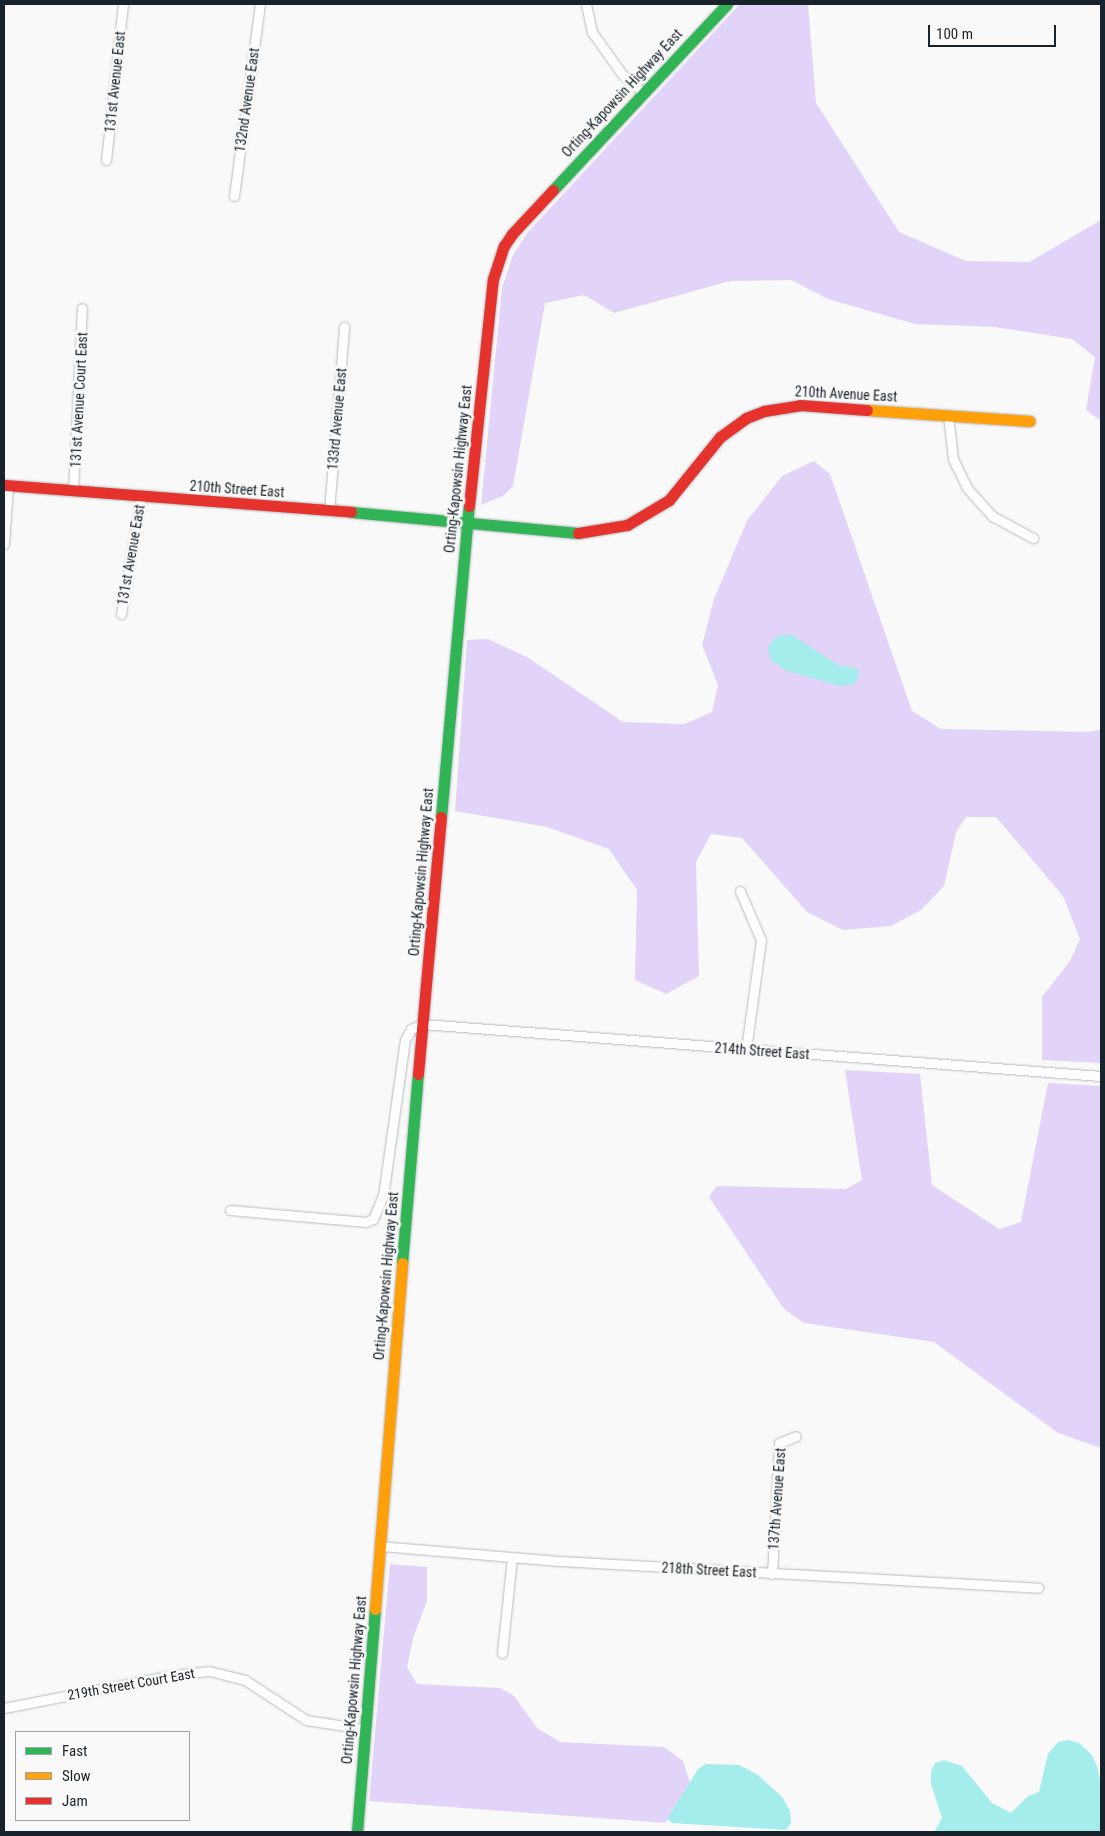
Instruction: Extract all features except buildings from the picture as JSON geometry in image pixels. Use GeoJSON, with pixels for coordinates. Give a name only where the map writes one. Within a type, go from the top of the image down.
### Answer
{"type":"FeatureCollection","features":[{"type":"Feature","properties":{"kind":"main road","name":"Orting-Kapowsin Highway East"},"geometry":{"type":"LineString","coordinates":[[357,1832],[423,1024],[488,306],[504,246],[727,4]]}},
{"type":"Feature","properties":{"kind":"main road","name":"210th Avenue East"},"geometry":{"type":"LineString","coordinates":[[468,522],[529,526],[567,534],[596,532],[627,525],[679,491],[709,450],[731,428],[746,418],[781,407],[800,405],[1030,422]]}},
{"type":"Feature","properties":{"kind":"main road","name":"210th Street East"},"geometry":{"type":"LineString","coordinates":[[6,485],[468,522]]}},
{"type":"Feature","properties":{"kind":"street","name":"131st Avenue East"},"geometry":{"type":"LineString","coordinates":[[106,160],[123,4]]}},
{"type":"Feature","properties":{"kind":"street","name":"132nd Avenue East"},"geometry":{"type":"LineString","coordinates":[[234,196],[260,4]]}},
{"type":"Feature","properties":{"kind":"street"},"geometry":{"type":"LineString","coordinates":[[586,4],[592,32],[622,74],[643,93]]}},
{"type":"Feature","properties":{"kind":"street","name":"131st Avenue Court East"},"geometry":{"type":"LineString","coordinates":[[73,491],[82,308]]}},
{"type":"Feature","properties":{"kind":"street","name":"133rd Avenue East"},"geometry":{"type":"LineString","coordinates":[[329,511],[344,327]]}},
{"type":"Feature","properties":{"kind":"street"},"geometry":{"type":"LineString","coordinates":[[948,416],[953,459],[967,488],[992,516],[1032,538]]}},
{"type":"Feature","properties":{"kind":"street"},"geometry":{"type":"LineString","coordinates":[[4,544],[6,485]]}},
{"type":"Feature","properties":{"kind":"street","name":"131st Avenue East"},"geometry":{"type":"LineString","coordinates":[[121,614],[141,496]]}},
{"type":"Feature","properties":{"kind":"street"},"geometry":{"type":"LineString","coordinates":[[740,891],[761,940],[746,1049]]}},
{"type":"Feature","properties":{"kind":"street"},"geometry":{"type":"LineString","coordinates":[[230,1210],[366,1222],[373,1219],[383,1196],[404,1040],[411,1029],[423,1024]]}},
{"type":"Feature","properties":{"kind":"street","name":"214th Street East"},"geometry":{"type":"LineString","coordinates":[[423,1024],[1101,1076]]}},
{"type":"Feature","properties":{"kind":"street","name":"137th Avenue East"},"geometry":{"type":"LineString","coordinates":[[772,1574],[779,1443],[796,1436]]}},
{"type":"Feature","properties":{"kind":"street","name":"218th Street East"},"geometry":{"type":"LineString","coordinates":[[380,1546],[512,1558],[1038,1588]]}},
{"type":"Feature","properties":{"kind":"street"},"geometry":{"type":"LineString","coordinates":[[502,1654],[512,1558]]}},
{"type":"Feature","properties":{"kind":"street","name":"219th Street Court East"},"geometry":{"type":"LineString","coordinates":[[4,1708],[172,1675],[209,1671],[245,1680],[306,1720],[365,1729]]}},
{"type":"Feature","properties":{"kind":"shaded area"},"geometry":{"type":"Polygon","coordinates":[[[740,4],[808,4],[816,103],[899,232],[966,261],[1029,262],[1101,220],[1101,421],[1086,410],[1095,357],[1072,339],[995,327],[915,324],[828,299],[791,280],[730,281],[614,313],[584,295],[545,303],[513,486],[503,496],[481,505],[502,288],[513,255],[528,232],[740,4]]]}},
{"type":"Feature","properties":{"kind":"shaded area"},"geometry":{"type":"Polygon","coordinates":[[[814,461],[830,474],[912,711],[941,729],[1088,732],[1101,730],[1101,1063],[1042,1060],[1042,997],[1070,961],[1080,939],[1063,896],[996,817],[966,817],[956,832],[944,886],[921,910],[891,926],[843,930],[807,912],[742,838],[711,834],[696,862],[699,976],[666,994],[635,980],[637,890],[609,849],[547,827],[455,811],[467,640],[488,639],[527,657],[623,722],[684,724],[712,712],[718,685],[702,645],[714,599],[747,521],[782,476],[814,461]]]}},
{"type":"Feature","properties":{"kind":"shaded area"},"geometry":{"type":"Polygon","coordinates":[[[845,1070],[920,1074],[932,1185],[999,1229],[1021,1222],[1048,1083],[1101,1086],[1101,1448],[1058,1433],[934,1342],[804,1323],[784,1309],[709,1197],[717,1186],[846,1189],[862,1180],[845,1070]]]}},
{"type":"Feature","properties":{"kind":"shaded area"},"geometry":{"type":"Polygon","coordinates":[[[390,1564],[427,1567],[427,1601],[414,1635],[407,1667],[417,1684],[500,1688],[514,1696],[537,1728],[560,1742],[664,1747],[683,1761],[690,1782],[665,1823],[369,1801],[390,1564]]]}},
{"type":"Feature","properties":{"kind":"water"},"geometry":{"type":"Polygon","coordinates":[[[780,635],[792,635],[838,665],[857,668],[859,676],[854,684],[841,686],[787,671],[772,661],[768,651],[771,642],[780,635]]]}},
{"type":"Feature","properties":{"kind":"water"},"geometry":{"type":"Polygon","coordinates":[[[1068,1740],[1079,1743],[1091,1754],[1097,1766],[1101,1785],[1101,1832],[934,1832],[942,1818],[931,1784],[931,1772],[935,1763],[944,1760],[962,1766],[992,1803],[1011,1813],[1028,1796],[1039,1792],[1048,1754],[1058,1742],[1068,1740]]]}},
{"type":"Feature","properties":{"kind":"water"},"geometry":{"type":"Polygon","coordinates":[[[706,1764],[739,1765],[758,1775],[782,1797],[790,1811],[791,1823],[786,1830],[672,1823],[667,1819],[698,1769],[706,1764]]]}},
{"type":"Feature","properties":{"kind":"traffic: fast"},"geometry":{"type":"LineString","coordinates":[[553,190],[727,4]]}},
{"type":"Feature","properties":{"kind":"traffic: fast"},"geometry":{"type":"LineString","coordinates":[[441,817],[469,506]]}},
{"type":"Feature","properties":{"kind":"traffic: fast"},"geometry":{"type":"LineString","coordinates":[[351,512],[578,533]]}},
{"type":"Feature","properties":{"kind":"traffic: fast"},"geometry":{"type":"LineString","coordinates":[[402,1263],[418,1074]]}},
{"type":"Feature","properties":{"kind":"traffic: fast"},"geometry":{"type":"LineString","coordinates":[[357,1832],[375,1609]]}},
{"type":"Feature","properties":{"kind":"traffic: slow"},"geometry":{"type":"LineString","coordinates":[[867,410],[1030,421]]}},
{"type":"Feature","properties":{"kind":"traffic: slow"},"geometry":{"type":"LineString","coordinates":[[375,1609],[402,1263]]}},
{"type":"Feature","properties":{"kind":"traffic: jam"},"geometry":{"type":"LineString","coordinates":[[469,506],[493,279],[504,246],[512,234],[553,190]]}},
{"type":"Feature","properties":{"kind":"traffic: jam"},"geometry":{"type":"LineString","coordinates":[[578,533],[627,525],[669,500],[720,437],[746,418],[764,411],[800,405],[867,410]]}},
{"type":"Feature","properties":{"kind":"traffic: jam"},"geometry":{"type":"LineString","coordinates":[[4,485],[351,512]]}},
{"type":"Feature","properties":{"kind":"traffic: jam"},"geometry":{"type":"LineString","coordinates":[[418,1074],[441,817]]}}]}
